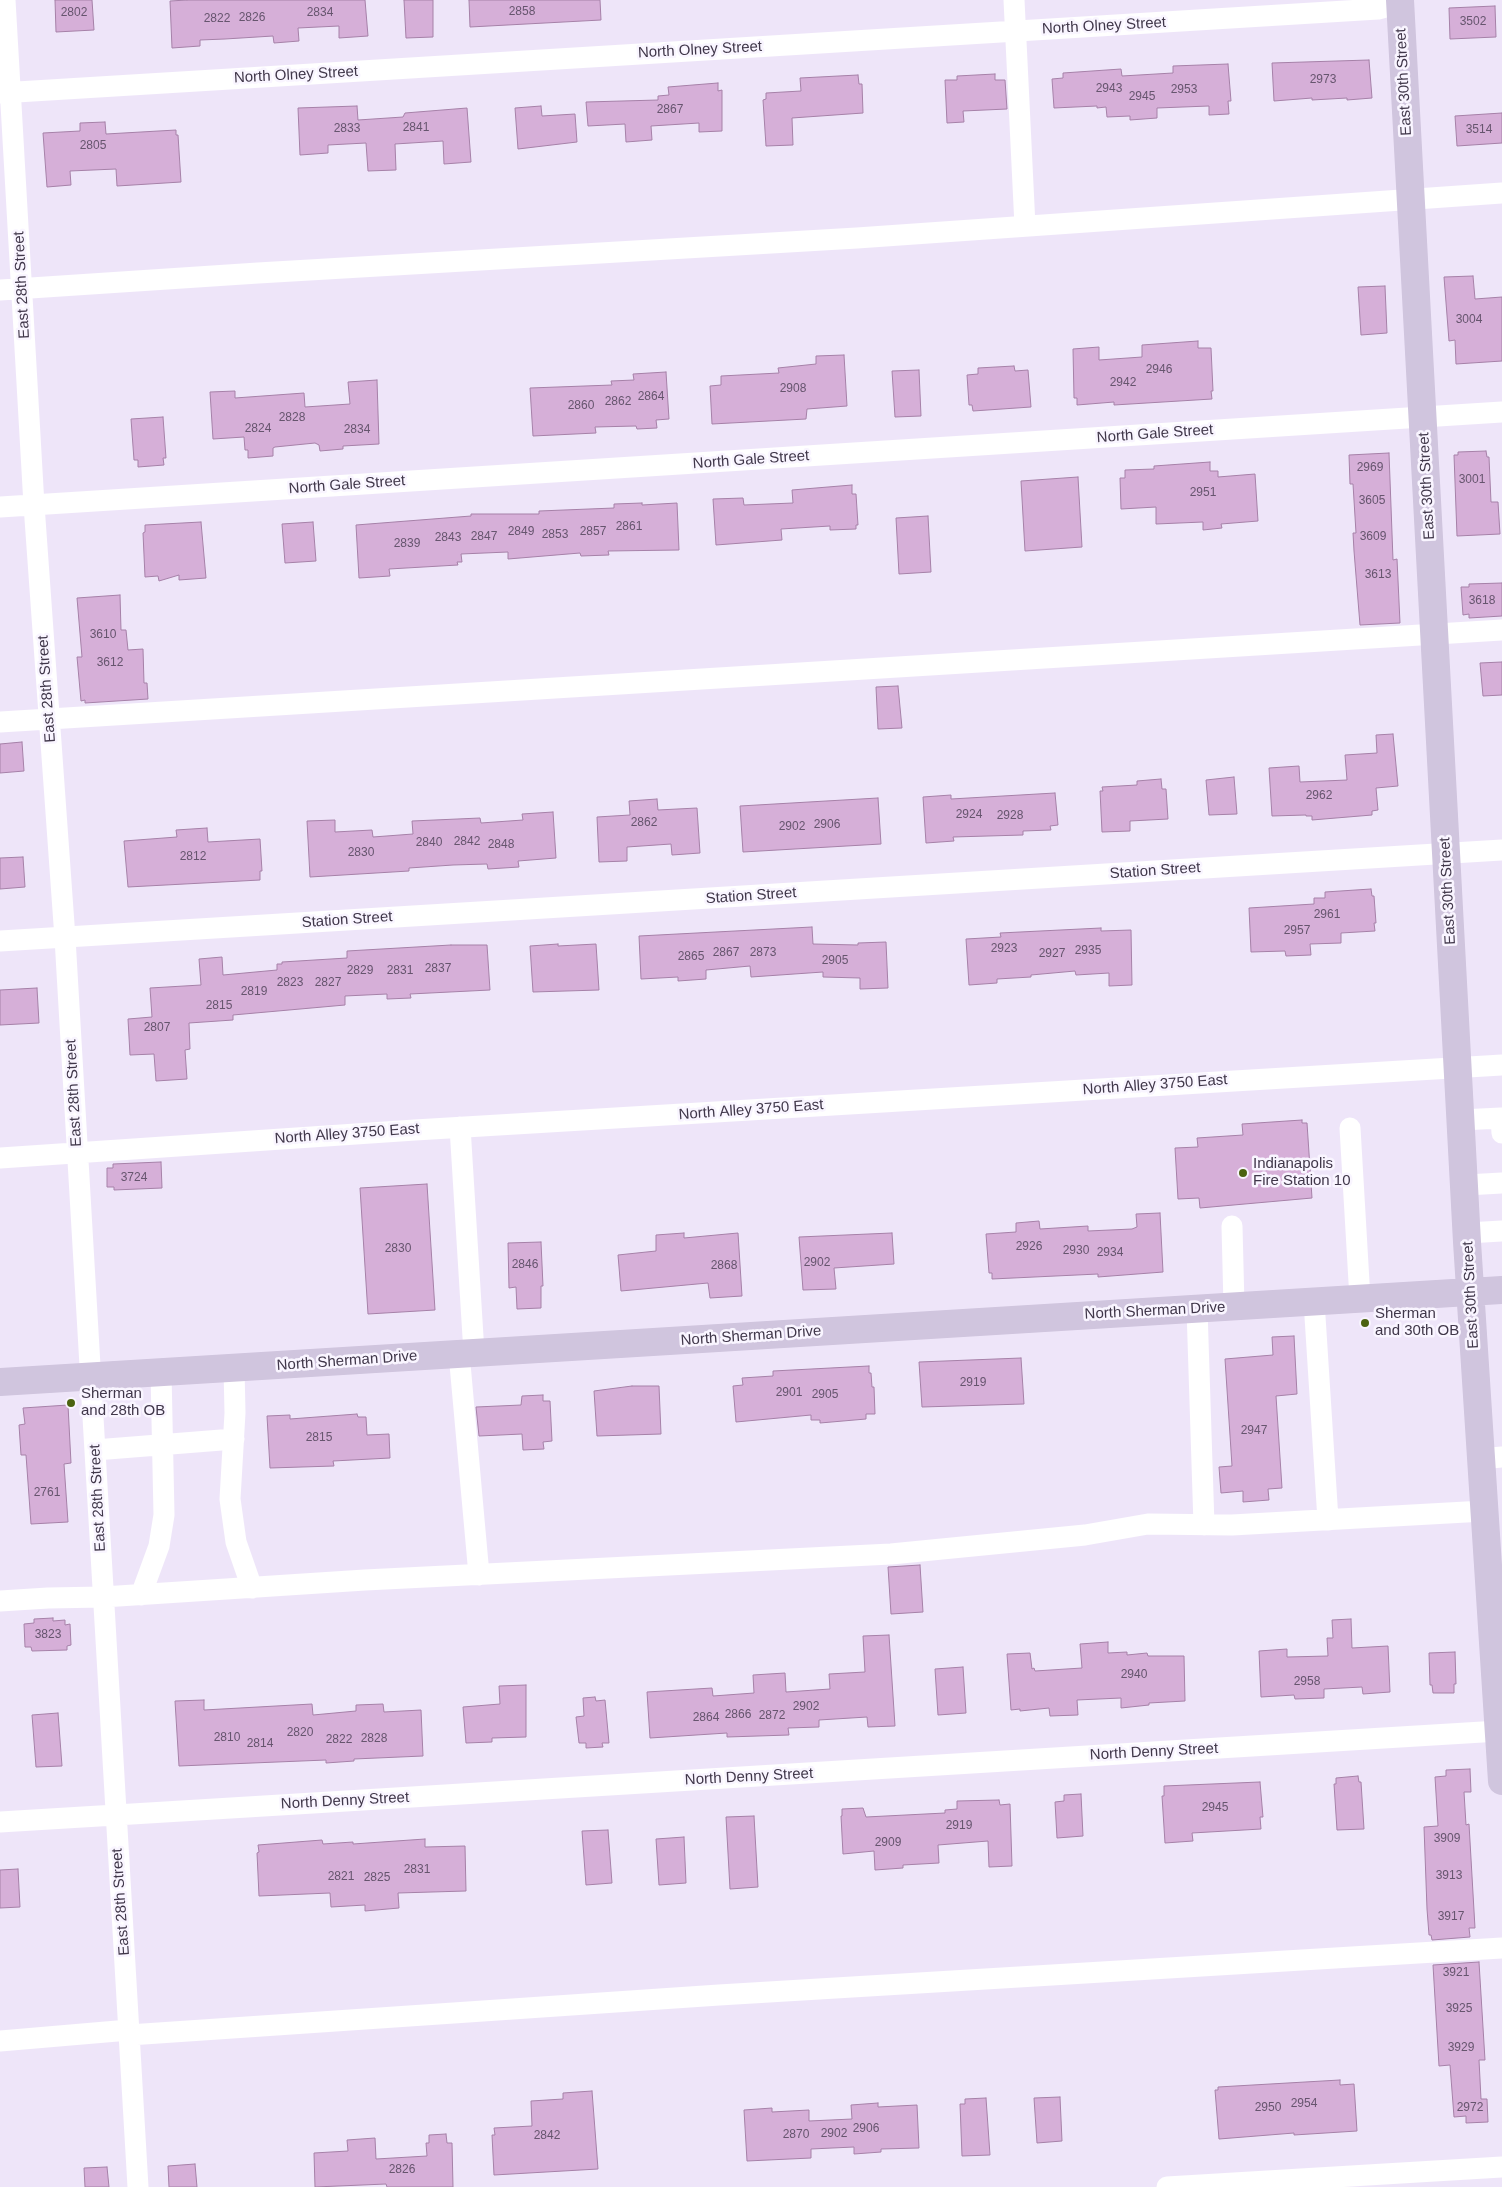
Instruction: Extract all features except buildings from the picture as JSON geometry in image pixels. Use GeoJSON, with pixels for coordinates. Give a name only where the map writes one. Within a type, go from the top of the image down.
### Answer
{"type":"FeatureCollection","features":[{"type":"Feature","properties":{"kind":"main road","name":"East 30th Street"},"geometry":{"type":"LineString","coordinates":[[1398,0],[1424,417],[1457,1068],[1466,1185],[1470,1292],[1492,1458],[1484,1511],[1496,1597],[1498,1731],[1502,1781]]}},
{"type":"Feature","properties":{"kind":"main road","name":"North Sherman Drive"},"geometry":{"type":"LineString","coordinates":[[0,1382],[1502,1290]]}},
{"type":"Feature","properties":{"kind":"street","name":"East 28th Street"},"geometry":{"type":"LineString","coordinates":[[5,0],[5,93],[22,289],[34,505],[65,938],[138,2187]]}},
{"type":"Feature","properties":{"kind":"street"},"geometry":{"type":"LineString","coordinates":[[1014,0],[1025,226]]}},
{"type":"Feature","properties":{"kind":"street","name":"North Olney Street"},"geometry":{"type":"LineString","coordinates":[[5,93],[1378,9],[1389,6],[1398,0]]}},
{"type":"Feature","properties":{"kind":"street"},"geometry":{"type":"LineString","coordinates":[[0,290],[258,272],[817,241],[1411,200],[1499,196]]}},
{"type":"Feature","properties":{"kind":"street","name":"North Gale Street"},"geometry":{"type":"LineString","coordinates":[[0,507],[1502,412]]}},
{"type":"Feature","properties":{"kind":"street"},"geometry":{"type":"LineString","coordinates":[[0,722],[1502,630]]}},
{"type":"Feature","properties":{"kind":"street","name":"Station Street"},"geometry":{"type":"LineString","coordinates":[[0,942],[1502,850]]}},
{"type":"Feature","properties":{"kind":"street","name":"North Alley 3750 East"},"geometry":{"type":"LineString","coordinates":[[0,1158],[460,1127],[1502,1065]]}},
{"type":"Feature","properties":{"kind":"street"},"geometry":{"type":"LineString","coordinates":[[1461,1120],[1502,1123]]}},
{"type":"Feature","properties":{"kind":"street"},"geometry":{"type":"LineString","coordinates":[[460,1127],[469,1479],[479,1575]]}},
{"type":"Feature","properties":{"kind":"street"},"geometry":{"type":"LineString","coordinates":[[1350,1128],[1360,1299]]}},
{"type":"Feature","properties":{"kind":"street"},"geometry":{"type":"LineString","coordinates":[[1466,1185],[1502,1183]]}},
{"type":"Feature","properties":{"kind":"street"},"geometry":{"type":"LineString","coordinates":[[1232,1226],[1234,1306]]}},
{"type":"Feature","properties":{"kind":"street"},"geometry":{"type":"LineString","coordinates":[[1467,1233],[1502,1231]]}},
{"type":"Feature","properties":{"kind":"street"},"geometry":{"type":"LineString","coordinates":[[1314,1301],[1328,1520]]}},
{"type":"Feature","properties":{"kind":"street"},"geometry":{"type":"LineString","coordinates":[[1197,1308],[1204,1525]]}},
{"type":"Feature","properties":{"kind":"street"},"geometry":{"type":"LineString","coordinates":[[234,1368],[235,1413],[230,1499],[236,1542],[252,1588]]}},
{"type":"Feature","properties":{"kind":"street"},"geometry":{"type":"LineString","coordinates":[[141,1595],[159,1546],[164,1515],[161,1372]]}},
{"type":"Feature","properties":{"kind":"street"},"geometry":{"type":"LineString","coordinates":[[95,1450],[234,1440]]}},
{"type":"Feature","properties":{"kind":"street"},"geometry":{"type":"LineString","coordinates":[[0,1601],[891,1554],[1085,1535],[1148,1524],[1232,1525],[1484,1511]]}},
{"type":"Feature","properties":{"kind":"street","name":"North Denny Street"},"geometry":{"type":"LineString","coordinates":[[0,1822],[1498,1731]]}},
{"type":"Feature","properties":{"kind":"street"},"geometry":{"type":"LineString","coordinates":[[0,2041],[1502,1948]]}},
{"type":"Feature","properties":{"kind":"street"},"geometry":{"type":"LineString","coordinates":[[1167,2187],[1502,2167]]}},
{"type":"Feature","properties":{"kind":"place","name":"Indianapolis Fire Station 10"},"geometry":{"type":"Point","coordinates":[1243,1173]}},
{"type":"Feature","properties":{"kind":"place","name":"Sherman and 30th OB"},"geometry":{"type":"Point","coordinates":[1365,1323]}},
{"type":"Feature","properties":{"kind":"place","name":"Sherman and 28th OB"},"geometry":{"type":"Point","coordinates":[71,1403]}}]}
